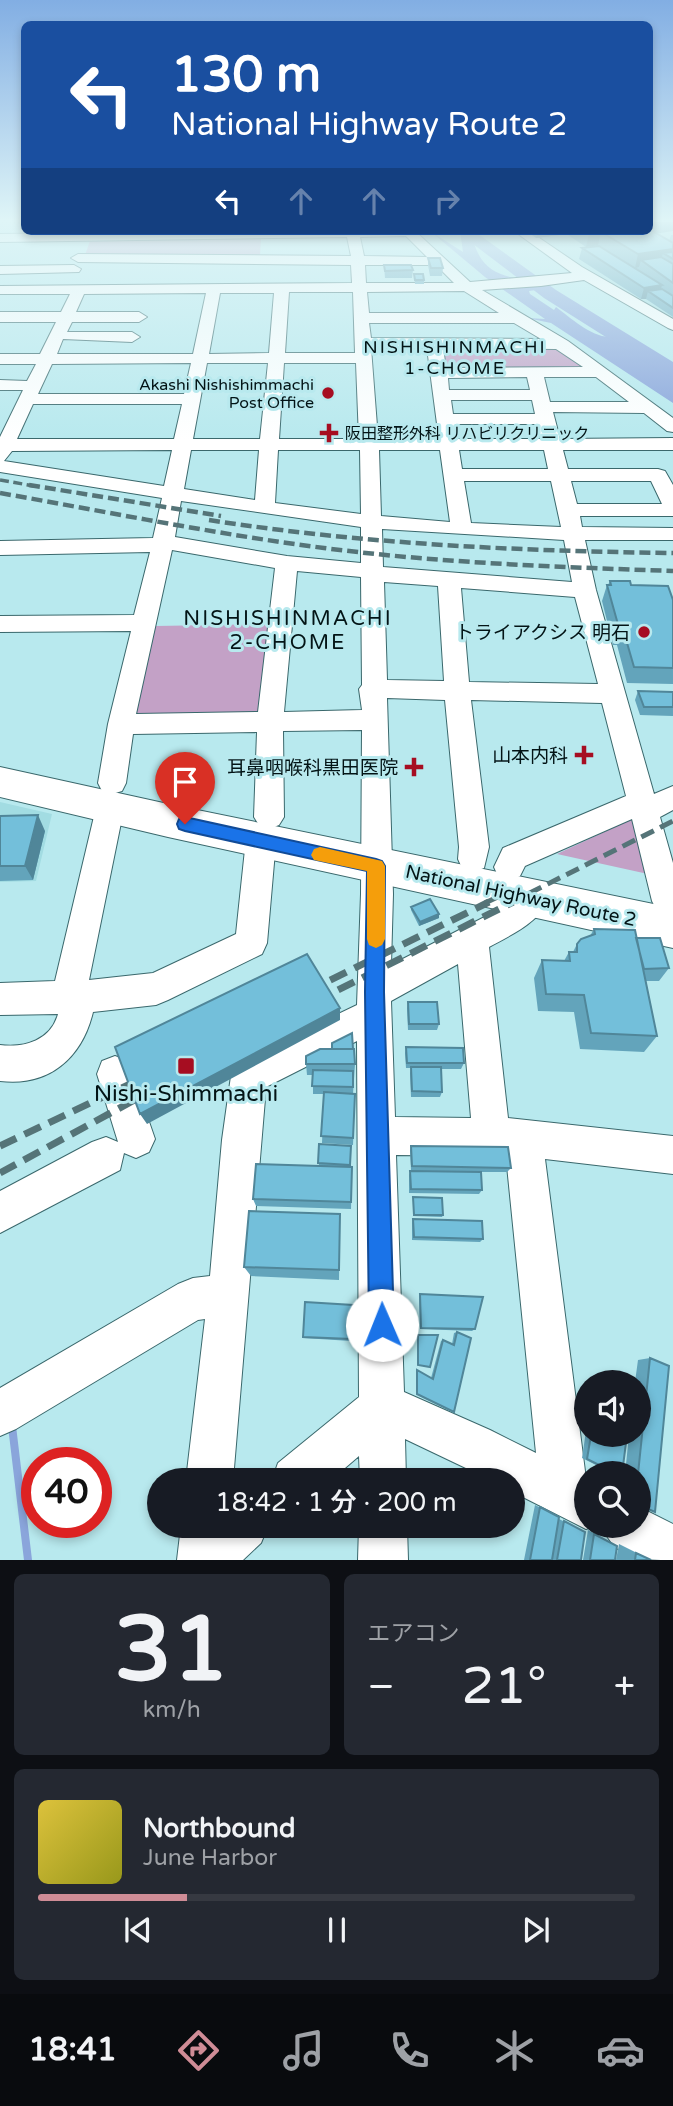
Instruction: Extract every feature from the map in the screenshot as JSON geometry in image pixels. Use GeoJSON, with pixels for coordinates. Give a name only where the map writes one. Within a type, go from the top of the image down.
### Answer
{"type":"FeatureCollection","features":[{"type":"Feature","properties":{"kind":"highway","name":"National Highway Route 2"},"geometry":{"type":"LineString","coordinates":[[0,758],[111,796]]}},
{"type":"Feature","properties":{"kind":"highway","name":"National Highway Route 2"},"geometry":{"type":"LineString","coordinates":[[0,782],[111,796],[375,853],[506,875],[671,911]]}},
{"type":"Feature","properties":{"kind":"highway","name":"National Highway Route 2"},"geometry":{"type":"LineString","coordinates":[[375,853],[413,871],[506,875]]}},
{"type":"Feature","properties":{"kind":"street"},"geometry":{"type":"LineString","coordinates":[[72,295],[66,317],[47,358],[25,392],[2,449],[181,445],[673,444]]}},
{"type":"Feature","properties":{"kind":"street"},"geometry":{"type":"LineString","coordinates":[[125,358],[146,295]]}},
{"type":"Feature","properties":{"kind":"street"},"geometry":{"type":"LineString","coordinates":[[0,1063],[12,1066],[41,1058],[68,1035],[111,796],[121,723],[163,541],[213,295]]}},
{"type":"Feature","properties":{"kind":"street"},"geometry":{"type":"LineString","coordinates":[[264,508],[279,358],[282,295]]}},
{"type":"Feature","properties":{"kind":"street"},"geometry":{"type":"LineString","coordinates":[[360,295],[369,444],[383,1468]]}},
{"type":"Feature","properties":{"kind":"street"},"geometry":{"type":"LineString","coordinates":[[483,295],[562,344],[673,427]]}},
{"type":"Feature","properties":{"kind":"street"},"geometry":{"type":"LineString","coordinates":[[617,295],[673,325]]}},
{"type":"Feature","properties":{"kind":"street"},"geometry":{"type":"LineString","coordinates":[[0,317],[139,317]]}},
{"type":"Feature","properties":{"kind":"street"},"geometry":{"type":"LineString","coordinates":[[361,318],[520,318]]}},
{"type":"Feature","properties":{"kind":"street"},"geometry":{"type":"LineString","coordinates":[[35,337],[132,337]]}},
{"type":"Feature","properties":{"kind":"street"},"geometry":{"type":"LineString","coordinates":[[0,359],[279,358],[434,343],[562,344]]}},
{"type":"Feature","properties":{"kind":"street"},"geometry":{"type":"LineString","coordinates":[[434,343],[461,528]]}},
{"type":"Feature","properties":{"kind":"street"},"geometry":{"type":"LineString","coordinates":[[438,373],[601,372]]}},
{"type":"Feature","properties":{"kind":"street"},"geometry":{"type":"LineString","coordinates":[[534,373],[574,534],[585,590],[644,806],[664,843],[671,911]]}},
{"type":"Feature","properties":{"kind":"street"},"geometry":{"type":"LineString","coordinates":[[0,385],[25,392],[190,399]]}},
{"type":"Feature","properties":{"kind":"street"},"geometry":{"type":"LineString","coordinates":[[441,395],[542,407],[649,408]]}},
{"type":"Feature","properties":{"kind":"street"},"geometry":{"type":"LineString","coordinates":[[445,419],[542,407]]}},
{"type":"Feature","properties":{"kind":"street"},"geometry":{"type":"LineString","coordinates":[[0,466],[264,508],[369,521],[574,534],[673,534]]}},
{"type":"Feature","properties":{"kind":"street"},"geometry":{"type":"LineString","coordinates":[[453,475],[658,475],[673,508],[568,510]]}},
{"type":"Feature","properties":{"kind":"street"},"geometry":{"type":"LineString","coordinates":[[0,548],[147,546],[163,541],[288,563],[449,581],[585,590]]}},
{"type":"Feature","properties":{"kind":"street"},"geometry":{"type":"LineString","coordinates":[[0,999],[74,997],[156,989],[251,943],[265,829],[270,722],[288,563]]}},
{"type":"Feature","properties":{"kind":"street"},"geometry":{"type":"LineString","coordinates":[[211,1468],[249,1076],[375,1003],[472,940],[517,916],[506,875],[474,847],[457,689],[449,581]]}},
{"type":"Feature","properties":{"kind":"street"},"geometry":{"type":"LineString","coordinates":[[0,624],[143,623]]}},
{"type":"Feature","properties":{"kind":"street"},"geometry":{"type":"LineString","coordinates":[[372,689],[614,694]]}},
{"type":"Feature","properties":{"kind":"street"},"geometry":{"type":"LineString","coordinates":[[121,723],[373,720]]}},
{"type":"Feature","properties":{"kind":"street"},"geometry":{"type":"LineString","coordinates":[[506,875],[514,857],[673,797]]}},
{"type":"Feature","properties":{"kind":"street"},"geometry":{"type":"LineString","coordinates":[[472,940],[574,1494]]}},
{"type":"Feature","properties":{"kind":"street"},"geometry":{"type":"LineString","coordinates":[[0,1213],[121,1147],[123,1085]]}},
{"type":"Feature","properties":{"kind":"street"},"geometry":{"type":"LineString","coordinates":[[378,1136],[507,1136],[673,1155]]}},
{"type":"Feature","properties":{"kind":"street"},"geometry":{"type":"LineString","coordinates":[[0,1413],[193,1298],[229,1296]]}},
{"type":"Feature","properties":{"kind":"street"},"geometry":{"type":"LineString","coordinates":[[309,1468],[383,1406]]}},
{"type":"Feature","properties":{"kind":"street"},"geometry":{"type":"LineString","coordinates":[[383,1406],[474,1446],[574,1498]]}},
{"type":"Feature","properties":{"kind":"street"},"geometry":{"type":"LineString","coordinates":[[204,1560],[205,1538]]}},
{"type":"Feature","properties":{"kind":"street"},"geometry":{"type":"LineString","coordinates":[[204,1560],[230,1538]]}},
{"type":"Feature","properties":{"kind":"street"},"geometry":{"type":"LineString","coordinates":[[383,1538],[383,1560]]}},
{"type":"Feature","properties":{"kind":"street"},"geometry":{"type":"LineString","coordinates":[[649,1538],[673,1551]]}},
{"type":"Feature","properties":{"kind":"shaded area"},"geometry":{"type":"Polygon","coordinates":[[[510,295],[531,295],[554,310],[556,307],[581,326],[609,337],[590,314],[623,339],[646,347],[648,355],[673,369],[673,403],[551,323],[527,318],[545,319],[510,295]]]}},
{"type":"Feature","properties":{"kind":"shaded area"},"geometry":{"type":"Polygon","coordinates":[[[629,295],[673,295],[673,320],[629,295]]]}},
{"type":"Feature","properties":{"kind":"shaded area"},"geometry":{"type":"Polygon","coordinates":[[[440,346],[559,346],[590,368],[448,370],[442,368],[440,346]]]}},
{"type":"Feature","properties":{"kind":"shaded area"},"geometry":{"type":"Polygon","coordinates":[[[273,624],[263,708],[255,714],[134,717],[151,631],[156,626],[273,624]]]}},
{"type":"Feature","properties":{"kind":"shaded area"},"geometry":{"type":"Polygon","coordinates":[[[0,802],[52,814],[36,881],[0,882],[0,802]]]}},
{"type":"Feature","properties":{"kind":"shaded area"},"geometry":{"type":"Polygon","coordinates":[[[634,818],[648,874],[557,854],[634,818]]]}},
{"type":"Feature","properties":{"kind":"building"},"geometry":{"type":"Polygon","coordinates":[[[654,295],[673,296],[673,308],[654,295]]]}},
{"type":"Feature","properties":{"kind":"building"},"geometry":{"type":"Polygon","coordinates":[[[610,581],[630,581],[631,585],[668,586],[673,600],[673,668],[634,667],[607,585],[611,585],[610,581]]]}},
{"type":"Feature","properties":{"kind":"building"},"geometry":{"type":"Polygon","coordinates":[[[638,691],[673,692],[673,707],[644,707],[638,691]]]}},
{"type":"Feature","properties":{"kind":"building"},"geometry":{"type":"Polygon","coordinates":[[[38,815],[25,866],[0,866],[0,816],[38,815]]]}},
{"type":"Feature","properties":{"kind":"building"},"geometry":{"type":"Polygon","coordinates":[[[430,899],[439,914],[420,922],[411,907],[430,899]]]}},
{"type":"Feature","properties":{"kind":"building"},"geometry":{"type":"Polygon","coordinates":[[[594,929],[635,930],[657,1036],[591,1033],[584,995],[546,994],[542,960],[570,961],[569,952],[577,952],[577,944],[581,939],[595,934],[594,929]]]}},
{"type":"Feature","properties":{"kind":"building"},"geometry":{"type":"Polygon","coordinates":[[[636,938],[660,938],[669,968],[644,969],[636,938]]]}},
{"type":"Feature","properties":{"kind":"building"},"geometry":{"type":"Polygon","coordinates":[[[307,954],[340,1008],[140,1114],[115,1047],[307,954]]]}},
{"type":"Feature","properties":{"kind":"building"},"geometry":{"type":"Polygon","coordinates":[[[408,1002],[437,1002],[439,1024],[409,1024],[408,1002]]]}},
{"type":"Feature","properties":{"kind":"building"},"geometry":{"type":"Polygon","coordinates":[[[352,1033],[353,1049],[332,1049],[332,1043],[352,1033]]]}},
{"type":"Feature","properties":{"kind":"building"},"geometry":{"type":"Polygon","coordinates":[[[406,1047],[463,1048],[464,1063],[407,1063],[406,1047]]]}},
{"type":"Feature","properties":{"kind":"building"},"geometry":{"type":"Polygon","coordinates":[[[320,1049],[354,1049],[355,1064],[306,1064],[306,1056],[320,1049]]]}},
{"type":"Feature","properties":{"kind":"building"},"geometry":{"type":"Polygon","coordinates":[[[411,1067],[441,1067],[442,1092],[412,1091],[411,1067]]]}},
{"type":"Feature","properties":{"kind":"building"},"geometry":{"type":"Polygon","coordinates":[[[313,1070],[353,1071],[353,1087],[312,1086],[313,1070]]]}},
{"type":"Feature","properties":{"kind":"building"},"geometry":{"type":"Polygon","coordinates":[[[324,1092],[355,1094],[353,1138],[321,1136],[324,1092]]]}},
{"type":"Feature","properties":{"kind":"building"},"geometry":{"type":"Polygon","coordinates":[[[319,1144],[351,1146],[350,1165],[318,1163],[319,1144]]]}},
{"type":"Feature","properties":{"kind":"building"},"geometry":{"type":"Polygon","coordinates":[[[411,1146],[508,1147],[511,1168],[412,1166],[411,1146]]]}},
{"type":"Feature","properties":{"kind":"building"},"geometry":{"type":"Polygon","coordinates":[[[256,1164],[352,1167],[351,1202],[253,1199],[256,1164]]]}},
{"type":"Feature","properties":{"kind":"building"},"geometry":{"type":"Polygon","coordinates":[[[410,1171],[481,1172],[482,1190],[411,1189],[410,1171]]]}},
{"type":"Feature","properties":{"kind":"building"},"geometry":{"type":"Polygon","coordinates":[[[413,1197],[442,1198],[443,1215],[414,1215],[413,1197]]]}},
{"type":"Feature","properties":{"kind":"building"},"geometry":{"type":"Polygon","coordinates":[[[249,1211],[340,1214],[339,1270],[244,1267],[249,1211]]]}},
{"type":"Feature","properties":{"kind":"building"},"geometry":{"type":"Polygon","coordinates":[[[413,1219],[482,1221],[483,1239],[414,1237],[413,1219]]]}},
{"type":"Feature","properties":{"kind":"building"},"geometry":{"type":"Polygon","coordinates":[[[420,1294],[483,1297],[475,1329],[421,1328],[420,1294]]]}},
{"type":"Feature","properties":{"kind":"building"},"geometry":{"type":"Polygon","coordinates":[[[305,1302],[353,1305],[352,1339],[303,1337],[305,1302]]]}},
{"type":"Feature","properties":{"kind":"building"},"geometry":{"type":"Polygon","coordinates":[[[457,1332],[471,1338],[454,1412],[417,1394],[417,1370],[433,1379],[443,1340],[454,1345],[457,1332]]]}},
{"type":"Feature","properties":{"kind":"building"},"geometry":{"type":"Polygon","coordinates":[[[418,1335],[438,1335],[430,1367],[418,1365],[418,1335]]]}},
{"type":"Feature","properties":{"kind":"building"},"geometry":{"type":"Polygon","coordinates":[[[650,1358],[669,1366],[655,1512],[651,1510],[651,1461],[639,1461],[641,1447],[651,1447],[651,1370],[649,1370],[650,1358]]]}},
{"type":"Feature","properties":{"kind":"building"},"geometry":{"type":"Polygon","coordinates":[[[589,1447],[625,1447],[624,1461],[587,1459],[589,1447]]]}},
{"type":"Feature","properties":{"kind":"building"},"geometry":{"type":"Polygon","coordinates":[[[540,1507],[559,1517],[552,1560],[530,1560],[540,1507]]]}},
{"type":"Feature","properties":{"kind":"building"},"geometry":{"type":"Polygon","coordinates":[[[564,1521],[574,1526],[574,1538],[584,1538],[581,1560],[557,1560],[564,1521]]]}},
{"type":"Feature","properties":{"kind":"building"},"geometry":{"type":"Polygon","coordinates":[[[593,1538],[602,1538],[617,1546],[615,1560],[590,1560],[593,1538]]]}},
{"type":"Feature","properties":{"kind":"building"},"geometry":{"type":"Polygon","coordinates":[[[636,1553],[651,1560],[635,1560],[636,1553]]]}},
{"type":"Feature","properties":{"kind":"waterway"},"geometry":{"type":"LineString","coordinates":[[551,295],[673,371]]}},
{"type":"Feature","properties":{"kind":"waterway"},"geometry":{"type":"LineString","coordinates":[[12,1426],[28,1560]]}},
{"type":"Feature","properties":{"kind":"railway"},"geometry":{"type":"LineString","coordinates":[[0,480],[40,487]]}},
{"type":"Feature","properties":{"kind":"railway"},"geometry":{"type":"LineString","coordinates":[[29,485],[221,516]]}},
{"type":"Feature","properties":{"kind":"railway"},"geometry":{"type":"LineString","coordinates":[[0,493],[324,548],[498,564],[673,571]]}},
{"type":"Feature","properties":{"kind":"railway"},"geometry":{"type":"LineString","coordinates":[[209,520],[325,535],[440,545],[673,553]]}},
{"type":"Feature","properties":{"kind":"railway"},"geometry":{"type":"LineString","coordinates":[[510,903],[673,821]]}},
{"type":"Feature","properties":{"kind":"railway"},"geometry":{"type":"LineString","coordinates":[[485,903],[510,891]]}},
{"type":"Feature","properties":{"kind":"railway"},"geometry":{"type":"LineString","coordinates":[[306,992],[489,902]]}},
{"type":"Feature","properties":{"kind":"railway"},"geometry":{"type":"LineString","coordinates":[[314,1002],[513,902]]}},
{"type":"Feature","properties":{"kind":"railway"},"geometry":{"type":"LineString","coordinates":[[0,1146],[145,1077]]}},
{"type":"Feature","properties":{"kind":"railway"},"geometry":{"type":"LineString","coordinates":[[0,1173],[151,1091]]}},
{"type":"Feature","properties":{"kind":"slow traffic"},"geometry":{"type":"LineString","coordinates":[[320,855],[376,866],[376,939]]}},
{"type":"Feature","properties":{"kind":"place","name":"Akashi Nishishimmachi Post Office"},"geometry":{"type":"Point","coordinates":[328,393]}},
{"type":"Feature","properties":{"kind":"place","name":"阪田整形外科 リハビリクリニック"},"geometry":{"type":"Point","coordinates":[329,433]}},
{"type":"Feature","properties":{"kind":"place","name":"トライアクシス 明石"},"geometry":{"type":"Point","coordinates":[644,632]}},
{"type":"Feature","properties":{"kind":"place","name":"山本内科"},"geometry":{"type":"Point","coordinates":[584,755]}},
{"type":"Feature","properties":{"kind":"place","name":"耳鼻咽喉科黒田医院"},"geometry":{"type":"Point","coordinates":[414,767]}},
{"type":"Feature","properties":{"kind":"place","name":"Nishi-Shimmachi"},"geometry":{"type":"Point","coordinates":[186,1066]}},
{"type":"Feature","properties":{"kind":"district","name":"NISHISHINMACHI 1-CHOME"},"geometry":{"type":"Point","coordinates":[455,357]}},
{"type":"Feature","properties":{"kind":"district","name":"NISHISHINMACHI 2-CHOME"},"geometry":{"type":"Point","coordinates":[288,630]}},
{"type":"Feature","properties":{"kind":"route"},"geometry":{"type":"LineString","coordinates":[[185,824],[376,866],[374,992],[382,1325]]}}]}
